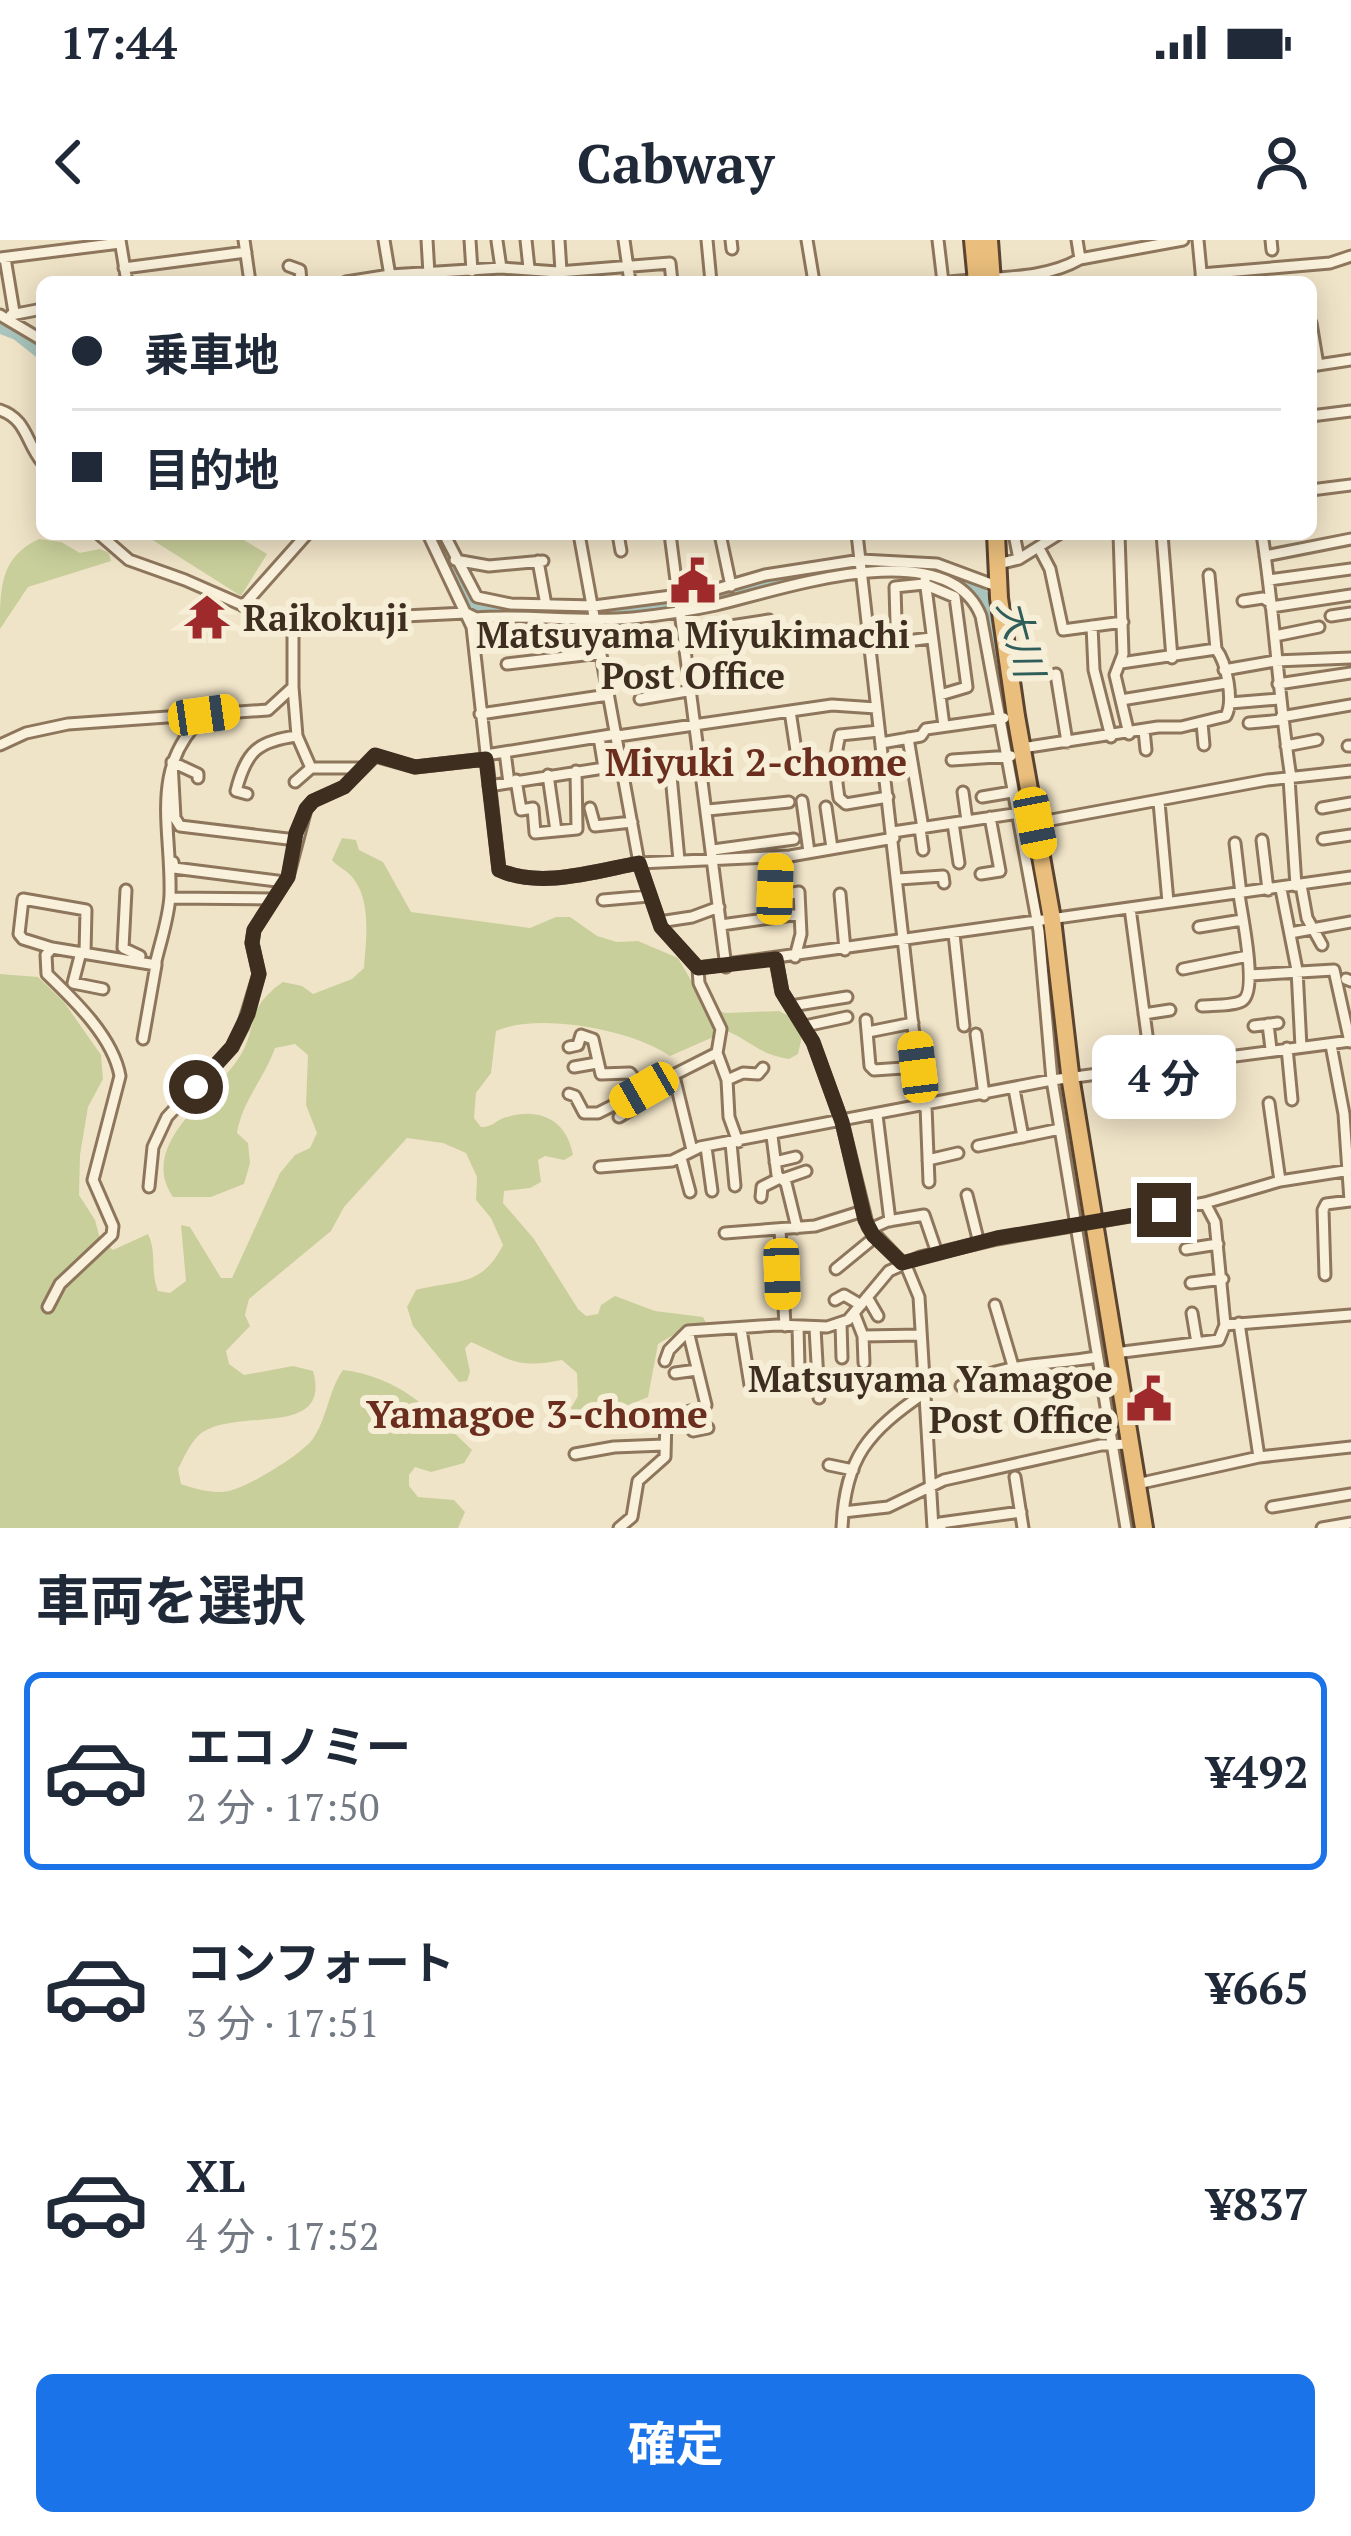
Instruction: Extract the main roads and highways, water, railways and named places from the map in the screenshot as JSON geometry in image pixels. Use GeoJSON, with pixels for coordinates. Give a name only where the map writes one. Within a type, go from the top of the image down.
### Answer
{"type":"FeatureCollection","features":[{"type":"Feature","properties":{"kind":"highway"},"geometry":{"type":"LineString","coordinates":[[973,240],[983,276]]}},
{"type":"Feature","properties":{"kind":"highway"},"geometry":{"type":"LineString","coordinates":[[984,276],[988,240]]}},
{"type":"Feature","properties":{"kind":"highway"},"geometry":{"type":"LineString","coordinates":[[998,540],[998,564],[984,595],[1044,921],[1060,1079],[1104,1359],[1119,1446],[1137,1484],[1144,1528]]}},
{"type":"Feature","properties":{"kind":"waterway","name":"大川"},"geometry":{"type":"LineString","coordinates":[[0,326],[36,347]]}},
{"type":"Feature","properties":{"kind":"waterway","name":"大川"},"geometry":{"type":"LineString","coordinates":[[441,540],[475,605],[529,608]]}},
{"type":"Feature","properties":{"kind":"waterway","name":"大川"},"geometry":{"type":"LineString","coordinates":[[583,609],[675,606],[836,570],[879,566],[920,568],[956,579],[985,600],[1045,930],[1061,1094],[1081,1214]]}},
{"type":"Feature","properties":{"kind":"waterway","name":"大川"},"geometry":{"type":"LineString","coordinates":[[1084,1231],[1133,1528]]}},
{"type":"Feature","properties":{"kind":"place","name":"Matsuyama Miyukimachi Post Office"},"geometry":{"type":"Point","coordinates":[693,581]}},
{"type":"Feature","properties":{"kind":"place","name":"Raikokuji"},"geometry":{"type":"Point","coordinates":[207,617]}},
{"type":"Feature","properties":{"kind":"place","name":"Matsuyama Yamagoe Post Office"},"geometry":{"type":"Point","coordinates":[1149,1399]}},
{"type":"Feature","properties":{"kind":"district","name":"Miyuki 2-chome"},"geometry":{"type":"Point","coordinates":[756,761]}},
{"type":"Feature","properties":{"kind":"district","name":"Yamagoe 3-chome"},"geometry":{"type":"Point","coordinates":[537,1413]}}]}
